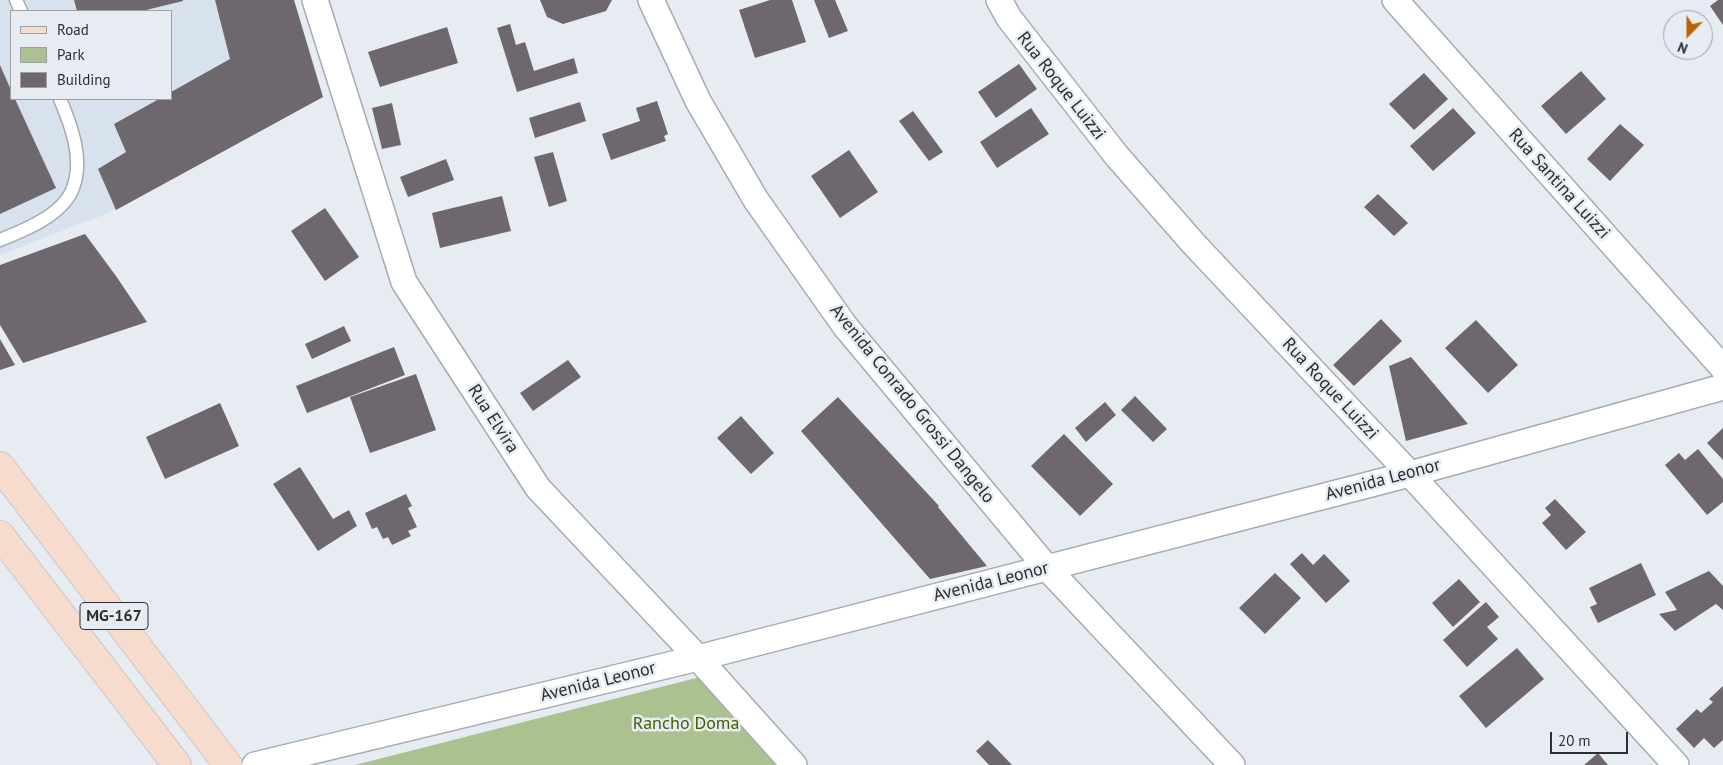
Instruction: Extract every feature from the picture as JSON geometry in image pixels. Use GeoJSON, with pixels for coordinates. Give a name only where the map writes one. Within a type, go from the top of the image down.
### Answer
{"type":"FeatureCollection","features":[{"type":"Feature","properties":{"kind":"main road","name":"MG-167"},"geometry":{"type":"LineString","coordinates":[[0,466],[228,765]]}},
{"type":"Feature","properties":{"kind":"main road","name":"MG-167"},"geometry":{"type":"LineString","coordinates":[[0,535],[177,765]]}},
{"type":"Feature","properties":{"kind":"street","name":"Rua Elvira"},"geometry":{"type":"LineString","coordinates":[[316,0],[404,282],[538,488],[698,658],[794,765]]}},
{"type":"Feature","properties":{"kind":"street","name":"Avenida Conrado Grossi Dangelo"},"geometry":{"type":"LineString","coordinates":[[651,0],[698,101],[756,200],[845,326],[1047,568],[1232,765]]}},
{"type":"Feature","properties":{"kind":"street","name":"Rua Roque Luizzi"},"geometry":{"type":"LineString","coordinates":[[999,0],[1009,18],[1116,155],[1193,243],[1410,474],[1676,765]]}},
{"type":"Feature","properties":{"kind":"street","name":"Rua Santina Luizzi"},"geometry":{"type":"LineString","coordinates":[[1395,0],[1723,368]]}},
{"type":"Feature","properties":{"kind":"street","name":"Avenida Leonor"},"geometry":{"type":"LineString","coordinates":[[255,765],[698,658],[1410,474],[1723,387]]}},
{"type":"Feature","properties":{"kind":"lane"},"geometry":{"type":"LineString","coordinates":[[0,240],[22,232],[46,218],[62,204],[73,188],[77,166],[75,145],[69,121],[60,100]]}},
{"type":"Feature","properties":{"kind":"shaded area"},"geometry":{"type":"Polygon","coordinates":[[[0,0],[294,0],[323,97],[116,210],[0,255],[0,0]]]}},
{"type":"Feature","properties":{"kind":"green space","name":"Rancho Doma"},"geometry":{"type":"Polygon","coordinates":[[[700,677],[782,765],[355,765],[700,677]]]}},
{"type":"Feature","properties":{"kind":"building"},"geometry":{"type":"Polygon","coordinates":[[[74,0],[183,0],[146,10],[77,10],[74,0]]]}},
{"type":"Feature","properties":{"kind":"building"},"geometry":{"type":"Polygon","coordinates":[[[215,0],[294,0],[323,97],[116,210],[98,169],[126,152],[114,124],[157,100],[172,100],[172,91],[230,59],[215,0]]]}},
{"type":"Feature","properties":{"kind":"building"},"geometry":{"type":"Polygon","coordinates":[[[540,0],[612,0],[606,11],[563,24],[547,17],[540,0]]]}},
{"type":"Feature","properties":{"kind":"building"},"geometry":{"type":"Polygon","coordinates":[[[770,0],[792,0],[806,42],[755,58],[739,10],[770,0]]]}},
{"type":"Feature","properties":{"kind":"building"},"geometry":{"type":"Polygon","coordinates":[[[814,0],[835,0],[848,31],[829,38],[814,0]]]}},
{"type":"Feature","properties":{"kind":"building"},"geometry":{"type":"Polygon","coordinates":[[[1718,0],[1723,0],[1723,25],[1713,10],[1710,6],[1718,0]]]}},
{"type":"Feature","properties":{"kind":"building"},"geometry":{"type":"Polygon","coordinates":[[[510,24],[516,45],[525,42],[534,71],[574,58],[578,73],[517,92],[497,28],[510,24]]]}},
{"type":"Feature","properties":{"kind":"building"},"geometry":{"type":"Polygon","coordinates":[[[447,27],[458,63],[380,87],[368,52],[447,27]]]}},
{"type":"Feature","properties":{"kind":"building"},"geometry":{"type":"Polygon","coordinates":[[[1019,64],[1037,89],[996,118],[978,92],[1019,64]]]}},
{"type":"Feature","properties":{"kind":"building"},"geometry":{"type":"Polygon","coordinates":[[[0,65],[10,88],[10,100],[15,100],[56,188],[0,214],[0,65]]]}},
{"type":"Feature","properties":{"kind":"building"},"geometry":{"type":"Polygon","coordinates":[[[1581,71],[1606,99],[1566,134],[1541,106],[1581,71]]]}},
{"type":"Feature","properties":{"kind":"building"},"geometry":{"type":"Polygon","coordinates":[[[1424,73],[1448,99],[1414,130],[1389,104],[1424,73]]]}},
{"type":"Feature","properties":{"kind":"building"},"geometry":{"type":"Polygon","coordinates":[[[657,101],[668,134],[664,136],[666,141],[611,160],[602,134],[640,121],[636,108],[657,101]]]}},
{"type":"Feature","properties":{"kind":"building"},"geometry":{"type":"Polygon","coordinates":[[[580,102],[586,121],[535,138],[529,118],[580,102]]]}},
{"type":"Feature","properties":{"kind":"building"},"geometry":{"type":"Polygon","coordinates":[[[392,103],[401,145],[382,149],[372,108],[392,103]]]}},
{"type":"Feature","properties":{"kind":"building"},"geometry":{"type":"Polygon","coordinates":[[[1031,108],[1049,134],[997,168],[980,142],[1031,108]]]}},
{"type":"Feature","properties":{"kind":"building"},"geometry":{"type":"Polygon","coordinates":[[[1453,108],[1476,133],[1433,171],[1410,146],[1453,108]]]}},
{"type":"Feature","properties":{"kind":"building"},"geometry":{"type":"Polygon","coordinates":[[[913,111],[943,152],[929,161],[899,121],[913,111]]]}},
{"type":"Feature","properties":{"kind":"building"},"geometry":{"type":"Polygon","coordinates":[[[1620,124],[1644,145],[1610,181],[1587,159],[1620,124]]]}},
{"type":"Feature","properties":{"kind":"building"},"geometry":{"type":"Polygon","coordinates":[[[849,150],[878,192],[840,218],[811,176],[849,150]]]}},
{"type":"Feature","properties":{"kind":"building"},"geometry":{"type":"Polygon","coordinates":[[[553,152],[567,201],[549,207],[534,157],[553,152]]]}},
{"type":"Feature","properties":{"kind":"building"},"geometry":{"type":"Polygon","coordinates":[[[446,159],[454,180],[408,197],[400,177],[446,159]]]}},
{"type":"Feature","properties":{"kind":"building"},"geometry":{"type":"Polygon","coordinates":[[[1378,194],[1408,223],[1394,236],[1364,207],[1378,194]]]}},
{"type":"Feature","properties":{"kind":"building"},"geometry":{"type":"Polygon","coordinates":[[[502,196],[511,231],[440,248],[432,213],[502,196]]]}},
{"type":"Feature","properties":{"kind":"building"},"geometry":{"type":"Polygon","coordinates":[[[325,208],[359,257],[325,281],[291,231],[325,208]]]}},
{"type":"Feature","properties":{"kind":"building"},"geometry":{"type":"Polygon","coordinates":[[[85,234],[147,322],[23,363],[0,325],[0,265],[85,234]]]}},
{"type":"Feature","properties":{"kind":"building"},"geometry":{"type":"Polygon","coordinates":[[[1381,319],[1402,341],[1354,386],[1333,365],[1381,319]]]}},
{"type":"Feature","properties":{"kind":"building"},"geometry":{"type":"Polygon","coordinates":[[[1476,320],[1518,365],[1488,393],[1445,348],[1476,320]]]}},
{"type":"Feature","properties":{"kind":"building"},"geometry":{"type":"Polygon","coordinates":[[[344,326],[351,341],[312,359],[305,344],[344,326]]]}},
{"type":"Feature","properties":{"kind":"building"},"geometry":{"type":"Polygon","coordinates":[[[0,339],[15,365],[0,370],[0,339]]]}},
{"type":"Feature","properties":{"kind":"building"},"geometry":{"type":"Polygon","coordinates":[[[394,347],[405,375],[307,413],[296,386],[394,347]]]}},
{"type":"Feature","properties":{"kind":"building"},"geometry":{"type":"Polygon","coordinates":[[[1411,357],[1468,424],[1406,441],[1389,366],[1411,357]]]}},
{"type":"Feature","properties":{"kind":"building"},"geometry":{"type":"Polygon","coordinates":[[[568,360],[581,377],[533,411],[520,393],[568,360]]]}},
{"type":"Feature","properties":{"kind":"building"},"geometry":{"type":"Polygon","coordinates":[[[416,374],[436,430],[370,453],[350,397],[416,374]]]}},
{"type":"Feature","properties":{"kind":"building"},"geometry":{"type":"Polygon","coordinates":[[[1135,396],[1167,429],[1153,442],[1121,410],[1135,396]]]}},
{"type":"Feature","properties":{"kind":"building"},"geometry":{"type":"Polygon","coordinates":[[[838,397],[939,506],[987,566],[930,579],[801,431],[838,397]]]}},
{"type":"Feature","properties":{"kind":"building"},"geometry":{"type":"Polygon","coordinates":[[[1105,402],[1116,415],[1086,442],[1075,428],[1105,402]]]}},
{"type":"Feature","properties":{"kind":"building"},"geometry":{"type":"Polygon","coordinates":[[[220,403],[239,446],[165,479],[146,437],[220,403]]]}},
{"type":"Feature","properties":{"kind":"building"},"geometry":{"type":"Polygon","coordinates":[[[741,416],[774,453],[751,474],[717,438],[741,416]]]}},
{"type":"Feature","properties":{"kind":"building"},"geometry":{"type":"Polygon","coordinates":[[[1723,428],[1723,460],[1707,443],[1723,428]]]}},
{"type":"Feature","properties":{"kind":"building"},"geometry":{"type":"Polygon","coordinates":[[[1064,434],[1113,484],[1080,516],[1031,466],[1064,434]]]}},
{"type":"Feature","properties":{"kind":"building"},"geometry":{"type":"Polygon","coordinates":[[[1698,449],[1723,479],[1723,502],[1707,515],[1665,465],[1679,453],[1685,460],[1698,449]]]}},
{"type":"Feature","properties":{"kind":"building"},"geometry":{"type":"Polygon","coordinates":[[[300,467],[333,519],[349,510],[357,526],[318,551],[273,484],[300,467]]]}},
{"type":"Feature","properties":{"kind":"building"},"geometry":{"type":"Polygon","coordinates":[[[406,494],[412,506],[408,508],[417,527],[408,531],[411,536],[392,545],[388,537],[383,539],[377,527],[372,529],[365,513],[406,494]]]}},
{"type":"Feature","properties":{"kind":"building"},"geometry":{"type":"Polygon","coordinates":[[[1555,499],[1586,532],[1566,550],[1542,523],[1551,515],[1545,508],[1555,499]]]}},
{"type":"Feature","properties":{"kind":"building"},"geometry":{"type":"Polygon","coordinates":[[[1302,553],[1313,565],[1324,554],[1350,581],[1326,603],[1290,564],[1302,553]]]}},
{"type":"Feature","properties":{"kind":"building"},"geometry":{"type":"Polygon","coordinates":[[[1641,563],[1656,595],[1598,623],[1590,607],[1597,604],[1589,588],[1641,563]]]}},
{"type":"Feature","properties":{"kind":"building"},"geometry":{"type":"Polygon","coordinates":[[[1709,571],[1723,586],[1723,610],[1716,604],[1675,631],[1659,614],[1677,610],[1665,592],[1709,571]]]}},
{"type":"Feature","properties":{"kind":"building"},"geometry":{"type":"Polygon","coordinates":[[[1275,573],[1301,598],[1265,634],[1239,608],[1275,573]]]}},
{"type":"Feature","properties":{"kind":"building"},"geometry":{"type":"Polygon","coordinates":[[[1459,579],[1480,602],[1453,627],[1432,603],[1459,579]]]}},
{"type":"Feature","properties":{"kind":"building"},"geometry":{"type":"Polygon","coordinates":[[[1486,602],[1499,617],[1487,627],[1498,639],[1467,667],[1443,640],[1486,602]]]}},
{"type":"Feature","properties":{"kind":"building"},"geometry":{"type":"Polygon","coordinates":[[[1517,648],[1544,679],[1486,728],[1459,696],[1517,648]]]}},
{"type":"Feature","properties":{"kind":"building"},"geometry":{"type":"Polygon","coordinates":[[[1723,686],[1723,740],[1714,748],[1704,738],[1694,748],[1676,729],[1697,709],[1701,713],[1713,702],[1709,699],[1723,686]]]}},
{"type":"Feature","properties":{"kind":"building"},"geometry":{"type":"Polygon","coordinates":[[[988,740],[1012,765],[989,765],[976,751],[988,740]]]}},
{"type":"Feature","properties":{"kind":"building"},"geometry":{"type":"Polygon","coordinates":[[[1598,753],[1608,765],[1584,765],[1598,753]]]}}]}
